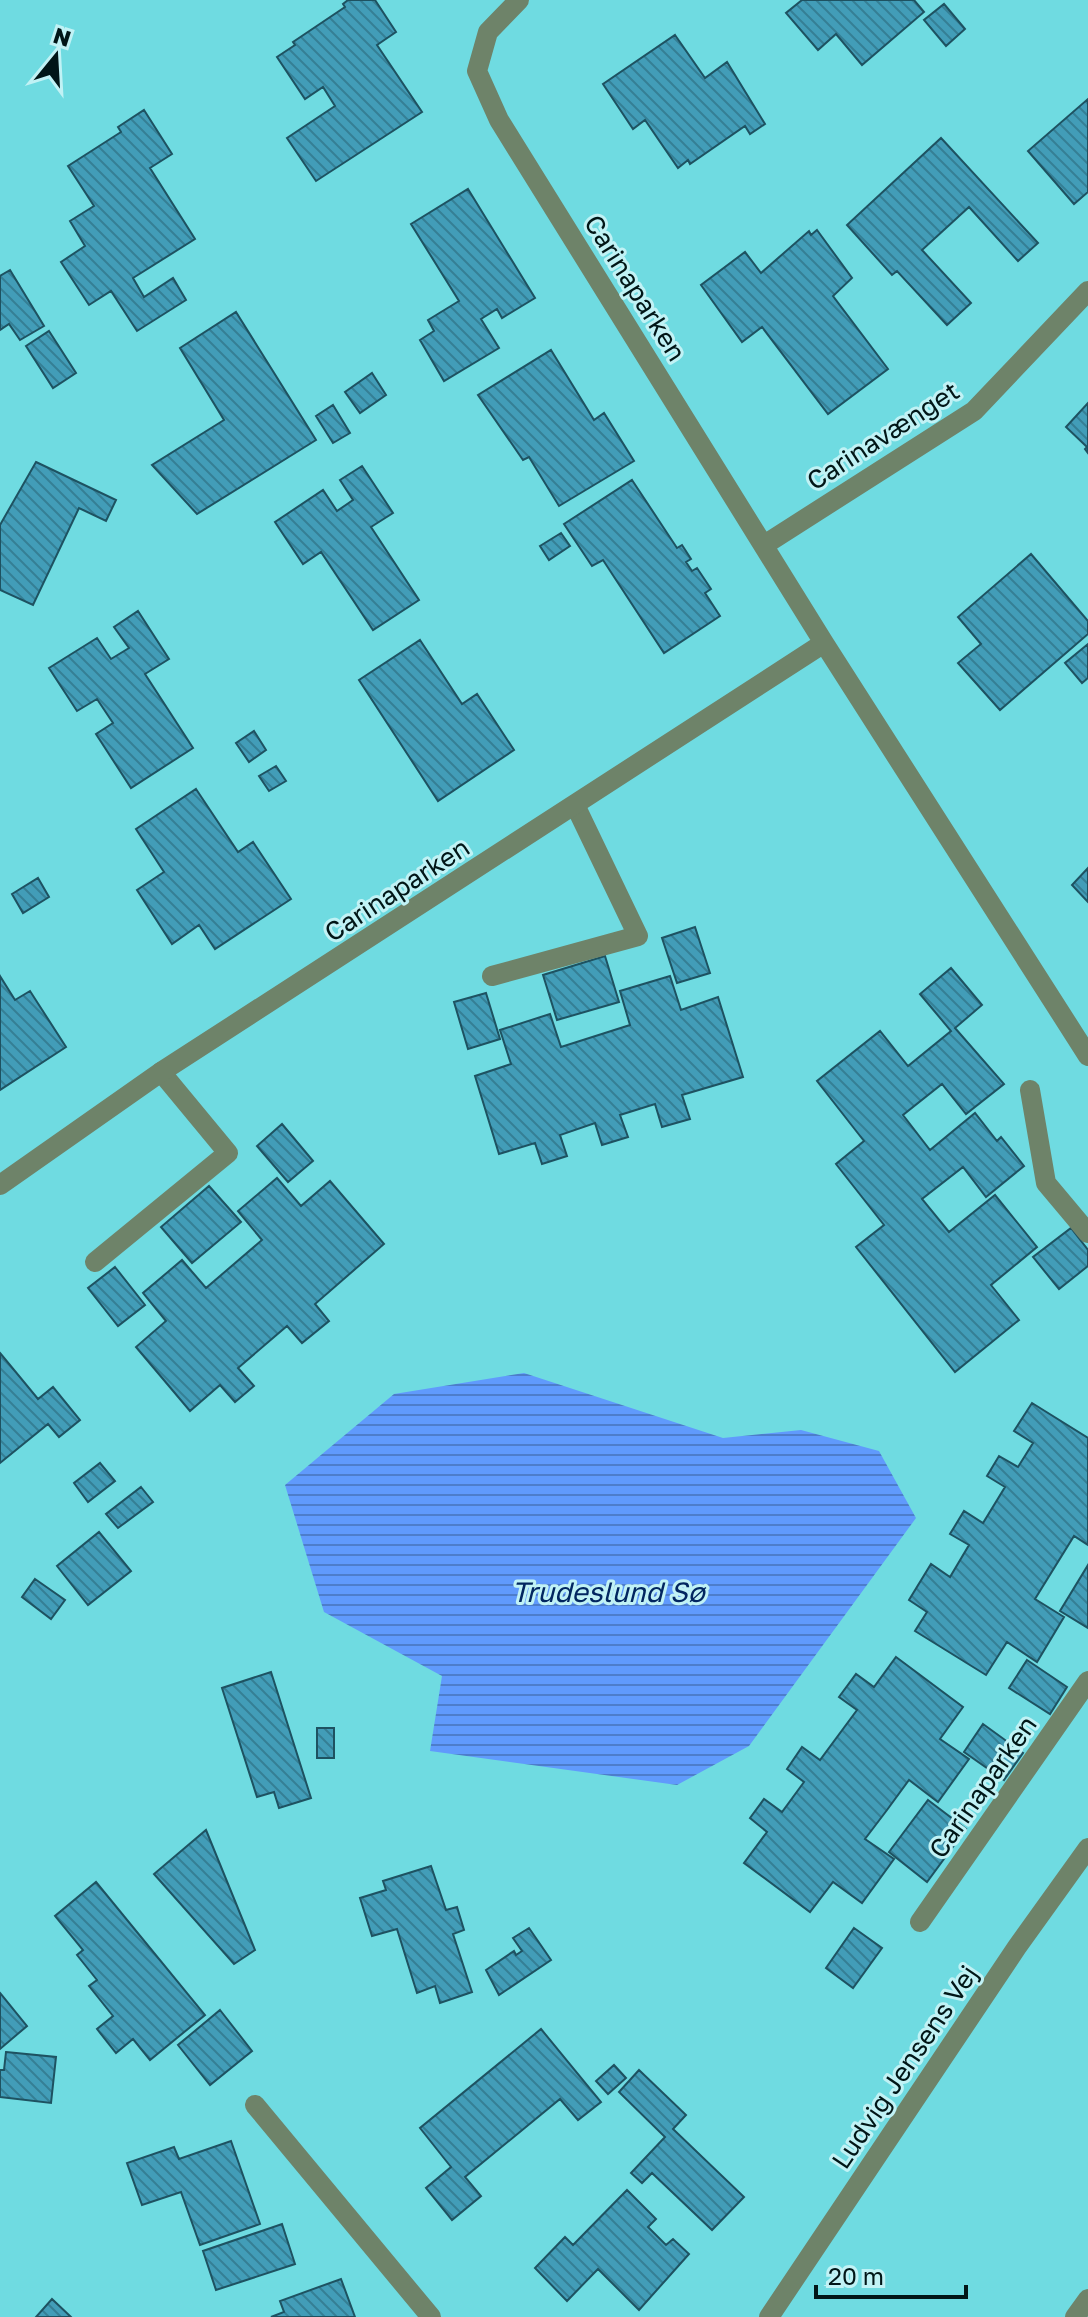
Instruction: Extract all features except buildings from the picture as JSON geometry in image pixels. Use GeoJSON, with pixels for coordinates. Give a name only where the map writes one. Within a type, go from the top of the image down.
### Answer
{"type":"FeatureCollection","features":[{"type":"Feature","properties":{"kind":"street","name":"Carinaparken"},"geometry":{"type":"LineString","coordinates":[[519,0],[488,32],[477,71],[499,120],[824,643],[1088,1056]]}},
{"type":"Feature","properties":{"kind":"street","name":"Carinavænget"},"geometry":{"type":"LineString","coordinates":[[764,545],[974,411],[1088,291]]}},
{"type":"Feature","properties":{"kind":"street","name":"Carinaparken"},"geometry":{"type":"LineString","coordinates":[[0,1185],[161,1072],[576,807],[824,643]]}},
{"type":"Feature","properties":{"kind":"street"},"geometry":{"type":"LineString","coordinates":[[492,976],[638,936],[576,807]]}},
{"type":"Feature","properties":{"kind":"street"},"geometry":{"type":"LineString","coordinates":[[95,1262],[228,1153],[161,1072]]}},
{"type":"Feature","properties":{"kind":"street"},"geometry":{"type":"LineString","coordinates":[[1030,1090],[1046,1183],[1088,1233]]}},
{"type":"Feature","properties":{"kind":"street","name":"Carinaparken"},"geometry":{"type":"LineString","coordinates":[[920,1922],[1088,1681]]}},
{"type":"Feature","properties":{"kind":"street","name":"Ludvig Jensens Vej"},"geometry":{"type":"LineString","coordinates":[[769,2317],[1017,1947],[1088,1848]]}},
{"type":"Feature","properties":{"kind":"street"},"geometry":{"type":"LineString","coordinates":[[255,2105],[431,2317]]}},
{"type":"Feature","properties":{"kind":"street"},"geometry":{"type":"LineString","coordinates":[[1075,2317],[1088,2299]]}},
{"type":"Feature","properties":{"kind":"water","name":"Trudeslund Sø"},"geometry":{"type":"Polygon","coordinates":[[[524,1373],[723,1438],[801,1430],[879,1451],[916,1518],[749,1746],[677,1785],[430,1751],[442,1676],[324,1612],[285,1485],[394,1394],[524,1373]]]}}]}
